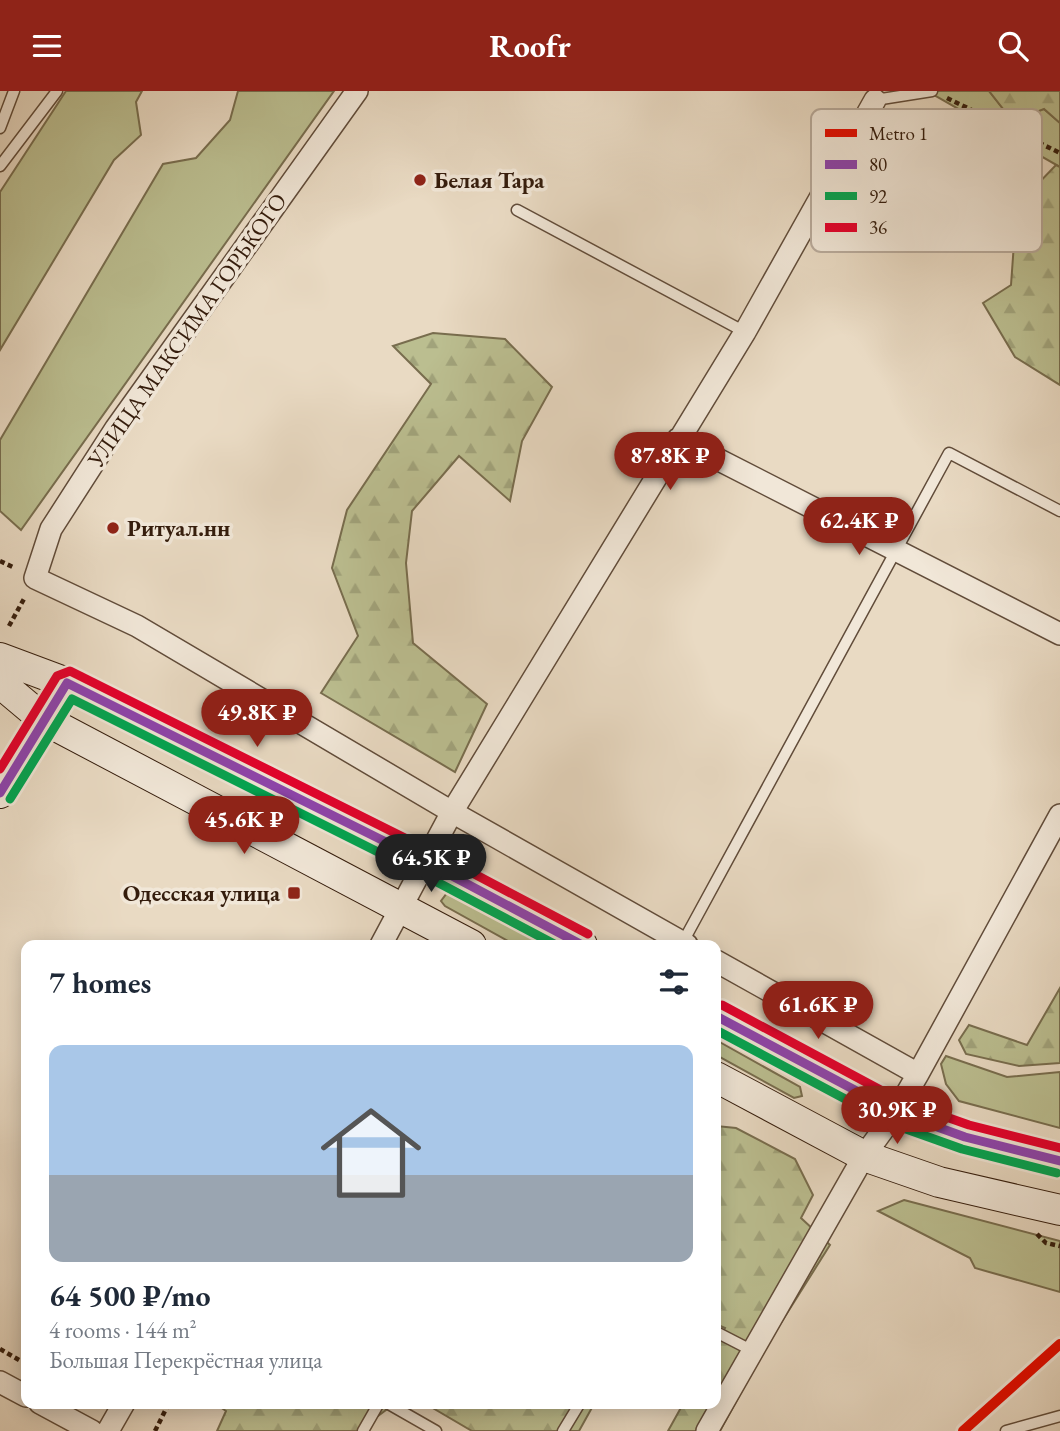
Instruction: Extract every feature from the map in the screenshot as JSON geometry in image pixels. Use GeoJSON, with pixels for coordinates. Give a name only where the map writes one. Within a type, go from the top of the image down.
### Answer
{"type":"FeatureCollection","features":[{"type":"Feature","properties":{"kind":"main road"},"geometry":{"type":"LineString","coordinates":[[0,658],[66,683],[424,861],[573,940]]}},
{"type":"Feature","properties":{"kind":"main road"},"geometry":{"type":"LineString","coordinates":[[0,683],[43,719],[461,940]]}},
{"type":"Feature","properties":{"kind":"main road"},"geometry":{"type":"LineString","coordinates":[[0,793],[66,683]]}},
{"type":"Feature","properties":{"kind":"main road"},"geometry":{"type":"LineString","coordinates":[[721,1019],[896,1112],[965,1137],[1060,1161]]}},
{"type":"Feature","properties":{"kind":"main road"},"geometry":{"type":"LineString","coordinates":[[721,1080],[864,1156],[939,1182],[1060,1210]]}},
{"type":"Feature","properties":{"kind":"street","name":"УЛИЦА МАКСИМА ГОРЬКОГО"},"geometry":{"type":"LineString","coordinates":[[35,578],[51,530],[116,428],[357,91]]}},
{"type":"Feature","properties":{"kind":"street"},"geometry":{"type":"LineString","coordinates":[[870,109],[875,100]]}},
{"type":"Feature","properties":{"kind":"street"},"geometry":{"type":"LineString","coordinates":[[384,940],[452,812],[745,332],[811,214]]}},
{"type":"Feature","properties":{"kind":"street"},"geometry":{"type":"LineString","coordinates":[[678,439],[894,552],[1060,634]]}},
{"type":"Feature","properties":{"kind":"street"},"geometry":{"type":"LineString","coordinates":[[35,578],[137,626],[452,812],[678,940]]}},
{"type":"Feature","properties":{"kind":"street"},"geometry":{"type":"LineString","coordinates":[[721,1406],[864,1156],[896,1112],[918,1075],[1060,815]]}},
{"type":"Feature","properties":{"kind":"street"},"geometry":{"type":"LineString","coordinates":[[721,964],[918,1075]]}},
{"type":"Feature","properties":{"kind":"street"},"geometry":{"type":"LineString","coordinates":[[0,1382],[21,1393]]}},
{"type":"Feature","properties":{"kind":"street"},"geometry":{"type":"LineString","coordinates":[[51,1409],[92,1431]]}},
{"type":"Feature","properties":{"kind":"street"},"geometry":{"type":"LineString","coordinates":[[108,1431],[121,1409]]}},
{"type":"Feature","properties":{"kind":"street"},"geometry":{"type":"LineString","coordinates":[[707,1431],[719,1409]]}},
{"type":"Feature","properties":{"kind":"lane"},"geometry":{"type":"LineString","coordinates":[[0,128],[14,91]]}},
{"type":"Feature","properties":{"kind":"lane"},"geometry":{"type":"LineString","coordinates":[[0,166],[57,91]]}},
{"type":"Feature","properties":{"kind":"lane"},"geometry":{"type":"LineString","coordinates":[[875,100],[932,91]]}},
{"type":"Feature","properties":{"kind":"lane"},"geometry":{"type":"LineString","coordinates":[[517,209],[745,332]]}},
{"type":"Feature","properties":{"kind":"lane"},"geometry":{"type":"LineString","coordinates":[[687,940],[949,453],[1060,511]]}},
{"type":"Feature","properties":{"kind":"lane"},"geometry":{"type":"LineString","coordinates":[[721,1335],[752,1351]]}},
{"type":"Feature","properties":{"kind":"lane"},"geometry":{"type":"LineString","coordinates":[[363,1431],[376,1409]]}},
{"type":"Feature","properties":{"kind":"lane"},"geometry":{"type":"LineString","coordinates":[[398,1409],[436,1431]]}},
{"type":"Feature","properties":{"kind":"lane"},"geometry":{"type":"LineString","coordinates":[[563,1431],[576,1409]]}},
{"type":"Feature","properties":{"kind":"lane"},"geometry":{"type":"LineString","coordinates":[[1006,1431],[1060,1416]]}},
{"type":"Feature","properties":{"kind":"path"},"geometry":{"type":"LineString","coordinates":[[945,97],[970,109]]}},
{"type":"Feature","properties":{"kind":"path"},"geometry":{"type":"LineString","coordinates":[[1042,144],[1060,153]]}},
{"type":"Feature","properties":{"kind":"path"},"geometry":{"type":"LineString","coordinates":[[9,626],[35,578]]}},
{"type":"Feature","properties":{"kind":"path"},"geometry":{"type":"LineString","coordinates":[[0,1349],[21,1361]]}},
{"type":"Feature","properties":{"kind":"path"},"geometry":{"type":"LineString","coordinates":[[155,1431],[166,1409]]}},
{"type":"Feature","properties":{"kind":"green space"},"geometry":{"type":"Polygon","coordinates":[[[66,91],[142,91],[136,102],[141,135],[114,160],[0,350],[0,192],[66,91]]]}},
{"type":"Feature","properties":{"kind":"green space"},"geometry":{"type":"Polygon","coordinates":[[[238,91],[334,91],[21,530],[0,511],[0,440],[163,164],[196,158],[230,120],[238,91]]]}},
{"type":"Feature","properties":{"kind":"green space"},"geometry":{"type":"Polygon","coordinates":[[[927,91],[989,91],[1003,109],[958,109],[927,91]]]}},
{"type":"Feature","properties":{"kind":"green space"},"geometry":{"type":"Polygon","coordinates":[[[989,91],[1060,91],[1060,123],[1044,109],[1003,109],[989,91]]]}},
{"type":"Feature","properties":{"kind":"green space"},"geometry":{"type":"Polygon","coordinates":[[[1042,109],[1060,123],[1060,167],[1042,157],[1042,109]]]}},
{"type":"Feature","properties":{"kind":"green space"},"geometry":{"type":"Polygon","coordinates":[[[1056,165],[1060,167],[1060,385],[1015,357],[983,303],[1011,285],[1013,252],[1042,252],[1042,180],[1056,165]]]}},
{"type":"Feature","properties":{"kind":"green space"},"geometry":{"type":"Polygon","coordinates":[[[433,333],[505,339],[552,387],[522,441],[510,501],[459,456],[412,511],[406,563],[413,643],[487,704],[455,772],[321,693],[358,636],[332,568],[347,510],[431,384],[393,346],[433,333]]]}},
{"type":"Feature","properties":{"kind":"green space"},"geometry":{"type":"Polygon","coordinates":[[[447,893],[451,894],[534,940],[506,940],[445,906],[441,901],[447,893]]]}},
{"type":"Feature","properties":{"kind":"green space"},"geometry":{"type":"Polygon","coordinates":[[[1060,988],[1060,1063],[1019,1066],[966,1054],[959,1040],[969,1025],[1027,1045],[1060,988]]]}},
{"type":"Feature","properties":{"kind":"green space"},"geometry":{"type":"Polygon","coordinates":[[[721,1043],[800,1087],[802,1096],[794,1098],[721,1058],[721,1043]]]}},
{"type":"Feature","properties":{"kind":"green space"},"geometry":{"type":"Polygon","coordinates":[[[946,1056],[1007,1077],[1060,1072],[1060,1128],[959,1101],[946,1084],[941,1064],[946,1056]]]}},
{"type":"Feature","properties":{"kind":"green space"},"geometry":{"type":"Polygon","coordinates":[[[721,1126],[736,1128],[795,1159],[813,1195],[801,1218],[830,1245],[767,1345],[720,1431],[668,1431],[680,1409],[721,1409],[721,1336],[725,1328],[721,1326],[721,1126]]]}},
{"type":"Feature","properties":{"kind":"green space"},"geometry":{"type":"Polygon","coordinates":[[[904,1200],[1060,1241],[1060,1292],[975,1268],[970,1258],[878,1211],[904,1200]]]}},
{"type":"Feature","properties":{"kind":"green space"},"geometry":{"type":"Polygon","coordinates":[[[223,1409],[387,1409],[358,1431],[217,1431],[226,1411],[223,1409]]]}},
{"type":"Feature","properties":{"kind":"green space"},"geometry":{"type":"Polygon","coordinates":[[[435,1409],[591,1409],[579,1431],[472,1431],[435,1409]]]}},
{"type":"Feature","properties":{"kind":"metro line","name":"1"},"geometry":{"type":"LineString","coordinates":[[963,1431],[1060,1344]]}},
{"type":"Feature","properties":{"kind":"transit line","name":"36"},"geometry":{"type":"LineString","coordinates":[[0,769],[57,676],[70,671],[429,850],[588,934]]}},
{"type":"Feature","properties":{"kind":"transit line","name":"80"},"geometry":{"type":"LineString","coordinates":[[0,793],[67,683],[424,861],[573,940]]}},
{"type":"Feature","properties":{"kind":"transit line","name":"92"},"geometry":{"type":"LineString","coordinates":[[10,799],[72,699],[418,872],[547,940]]}},
{"type":"Feature","properties":{"kind":"transit line","name":"36"},"geometry":{"type":"LineString","coordinates":[[722,1005],[901,1101],[969,1125],[1060,1148]]}},
{"type":"Feature","properties":{"kind":"transit line","name":"80"},"geometry":{"type":"LineString","coordinates":[[721,1019],[896,1112],[965,1137],[1060,1161]]}},
{"type":"Feature","properties":{"kind":"transit line","name":"92"},"geometry":{"type":"LineString","coordinates":[[721,1033],[892,1124],[962,1149],[1057,1173]]}},
{"type":"Feature","properties":{"kind":"place","name":"Белая Тара"},"geometry":{"type":"Point","coordinates":[420,180]}},
{"type":"Feature","properties":{"kind":"place","name":"Ритуал.нн"},"geometry":{"type":"Point","coordinates":[113,528]}},
{"type":"Feature","properties":{"kind":"place","name":"Одесская улица"},"geometry":{"type":"Point","coordinates":[294,893]}}]}
